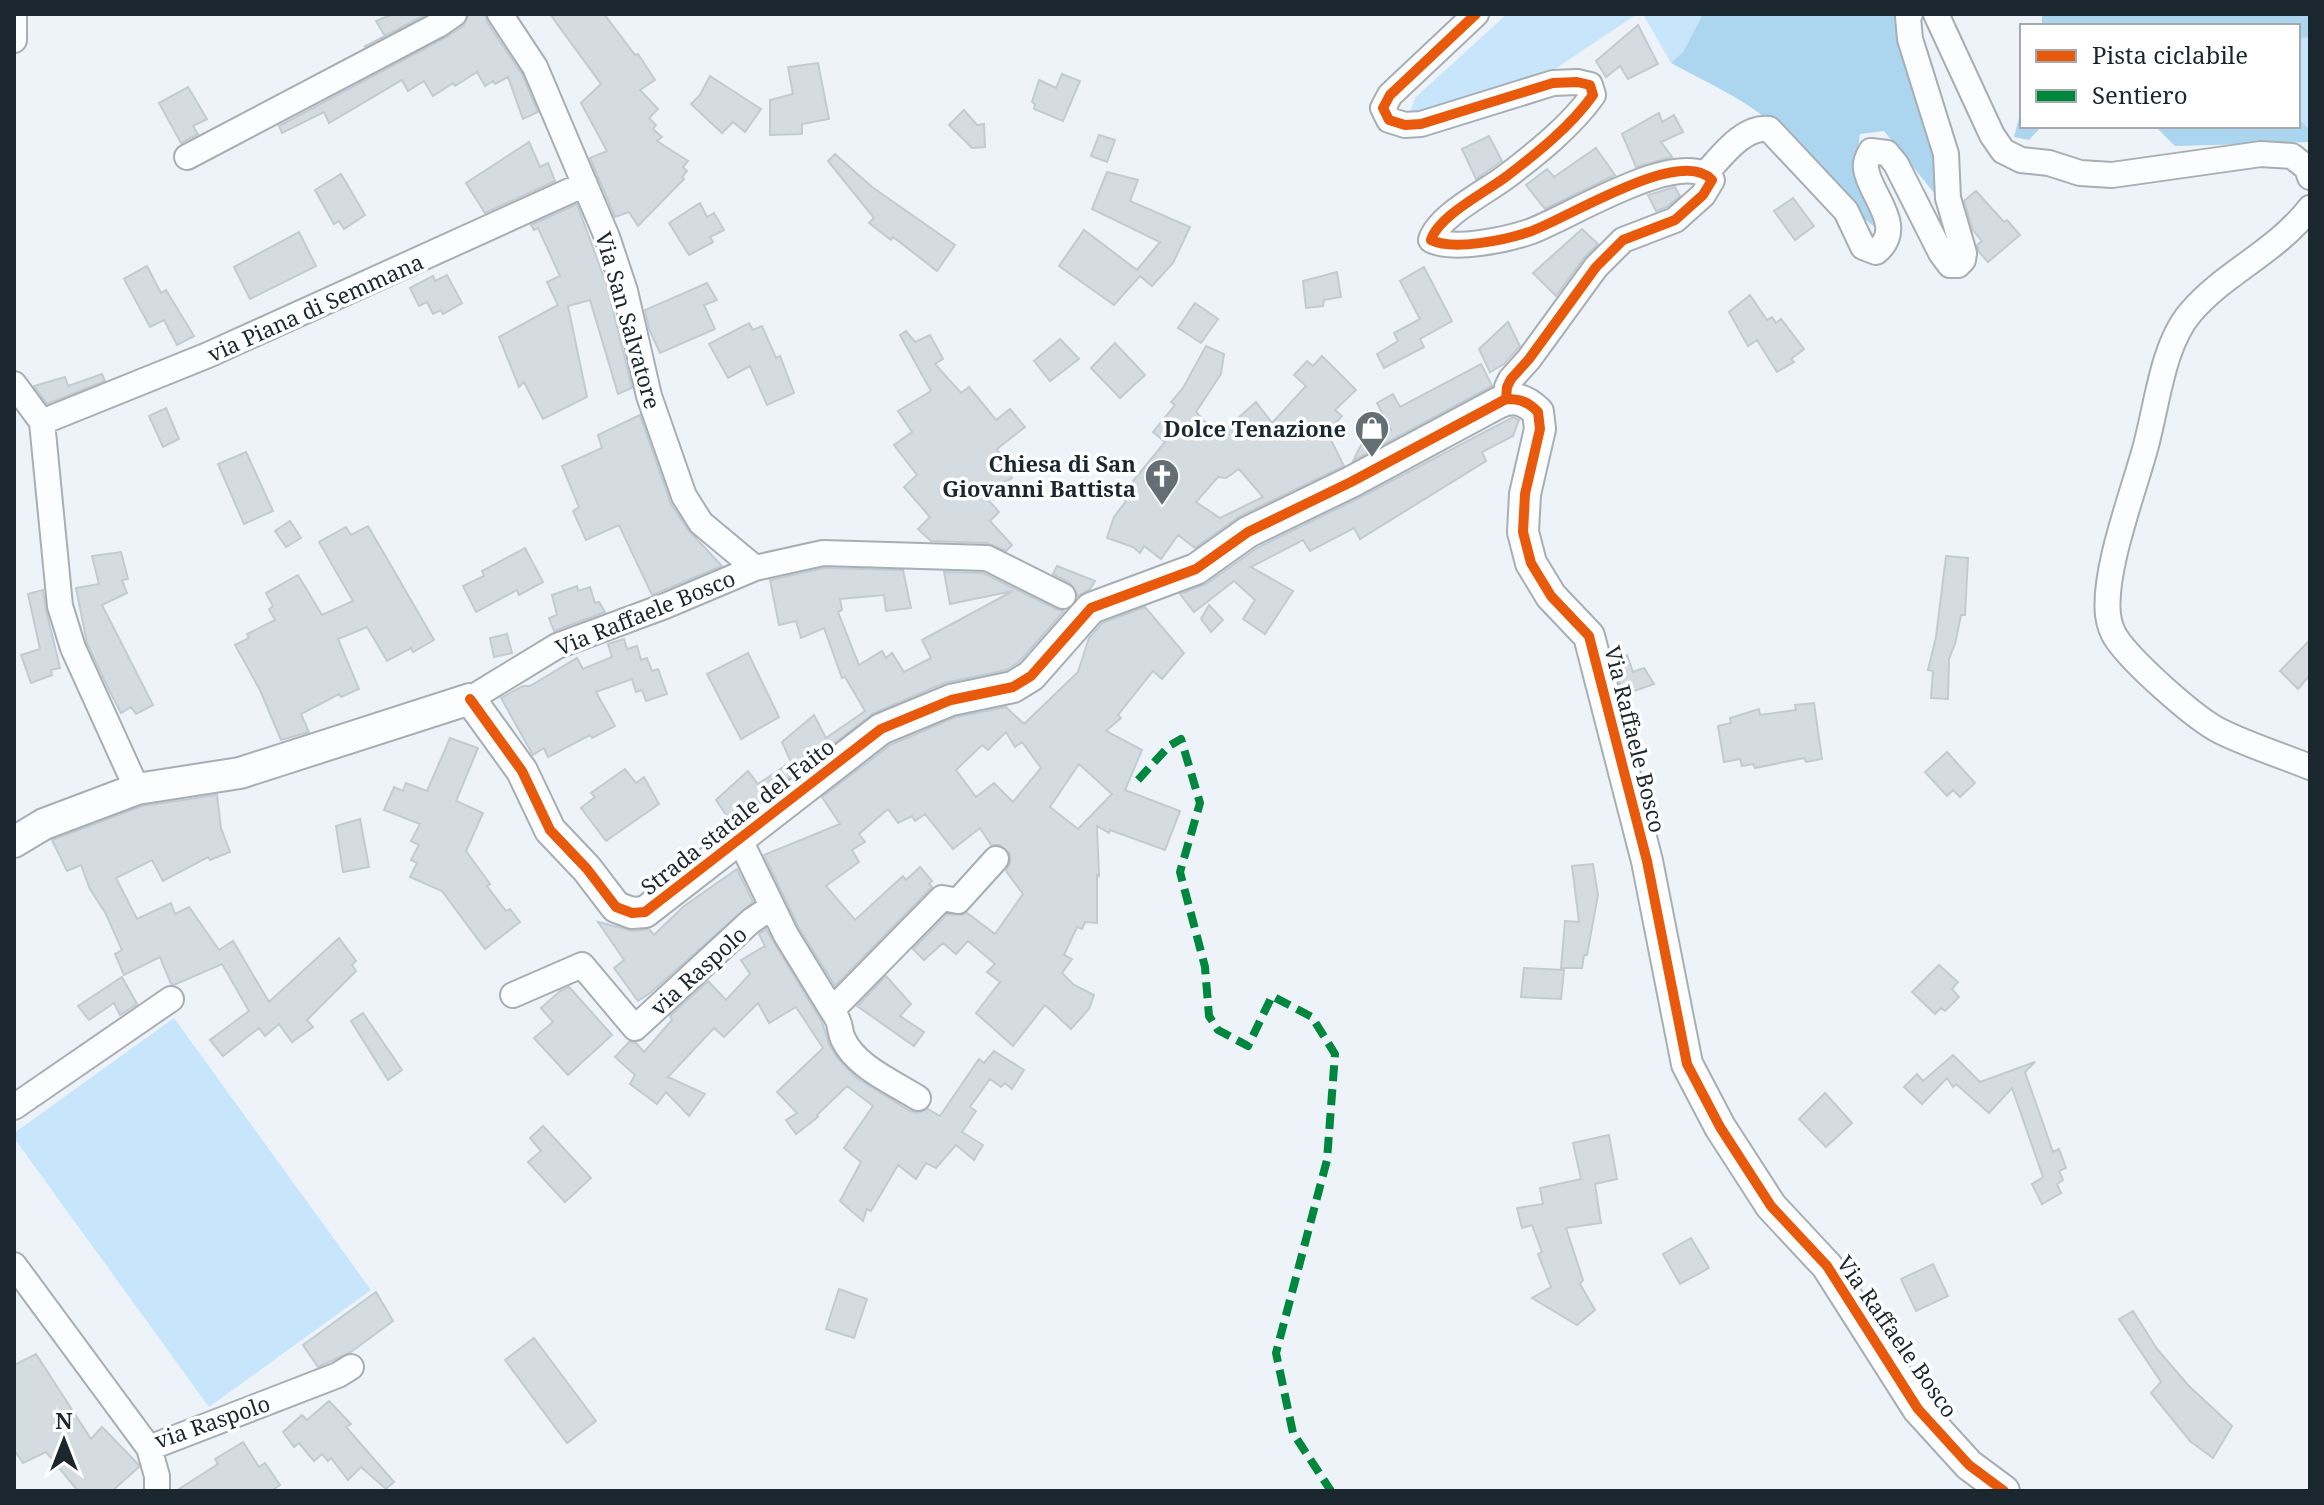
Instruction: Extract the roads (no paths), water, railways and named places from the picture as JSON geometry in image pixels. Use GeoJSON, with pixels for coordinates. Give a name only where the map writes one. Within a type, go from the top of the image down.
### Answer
{"type":"FeatureCollection","features":[{"type":"Feature","properties":{"kind":"street"},"geometry":{"type":"LineString","coordinates":[[14,14],[14,40]]}},
{"type":"Feature","properties":{"kind":"street"},"geometry":{"type":"LineString","coordinates":[[187,157],[454,14]]}},
{"type":"Feature","properties":{"kind":"street","name":"Via San Salvatore"},"geometry":{"type":"LineString","coordinates":[[500,14],[535,67],[607,237],[625,291],[649,396],[684,496],[701,523],[755,568]]}},
{"type":"Feature","properties":{"kind":"street"},"geometry":{"type":"LineString","coordinates":[[1476,14],[1390,95],[1383,108],[1389,120],[1405,125],[1421,124],[1553,83],[1590,85],[1593,95],[1581,112],[1508,175],[1443,222],[1433,232],[1431,240],[1440,244],[1479,243],[1529,232],[1633,182],[1695,171],[1706,173],[1712,180],[1703,195],[1675,220],[1623,240],[1596,267],[1511,379],[1506,399]]}},
{"type":"Feature","properties":{"kind":"street"},"geometry":{"type":"LineString","coordinates":[[1706,173],[1748,134],[1762,128],[1769,129],[1846,211],[1863,247],[1876,252],[1882,247],[1889,230],[1885,210],[1866,170],[1867,158],[1871,151],[1887,153],[1896,164],[1941,253],[1950,265],[1958,265],[1964,253],[1948,198],[1946,154],[1910,39],[1910,14]]}},
{"type":"Feature","properties":{"kind":"street"},"geometry":{"type":"LineString","coordinates":[[1936,14],[1992,135],[2003,151],[2021,160],[2049,163],[2080,173],[2112,175],[2261,154],[2292,156],[2309,172]]}},
{"type":"Feature","properties":{"kind":"street","name":"via Piana di Semmana"},"geometry":{"type":"LineString","coordinates":[[42,422],[208,355],[585,184]]}},
{"type":"Feature","properties":{"kind":"street"},"geometry":{"type":"LineString","coordinates":[[2310,208],[2276,245],[2189,313],[2172,342],[2149,438],[2113,562],[2108,614],[2113,634],[2127,653],[2199,718],[2219,730],[2310,767]]}},
{"type":"Feature","properties":{"kind":"street"},"geometry":{"type":"LineString","coordinates":[[14,384],[42,422],[60,606],[73,648],[137,789]]}},
{"type":"Feature","properties":{"kind":"street","name":"Strada statale del Faito"},"geometry":{"type":"LineString","coordinates":[[470,699],[522,771],[550,830],[587,869],[616,907],[632,913],[645,912],[881,729],[951,700],[1013,687],[1031,676],[1091,608],[1196,569],[1248,532],[1351,482],[1506,399]]}},
{"type":"Feature","properties":{"kind":"street","name":"Via Raffaele Bosco"},"geometry":{"type":"LineString","coordinates":[[1506,399],[1519,399],[1538,412],[1540,429],[1525,494],[1523,532],[1531,563],[1551,596],[1589,636],[1647,861],[1687,1064],[1720,1127],[1771,1206],[1827,1266],[1918,1409],[1969,1465],[2004,1491]]}},
{"type":"Feature","properties":{"kind":"street","name":"Via Raffaele Bosco"},"geometry":{"type":"LineString","coordinates":[[14,842],[44,824],[137,789],[240,773],[470,699],[557,646],[755,568],[823,553],[987,558],[1063,596]]}},
{"type":"Feature","properties":{"kind":"street"},"geometry":{"type":"LineString","coordinates":[[740,840],[786,935],[841,1023],[843,1038],[862,1063],[918,1098]]}},
{"type":"Feature","properties":{"kind":"street"},"geometry":{"type":"LineString","coordinates":[[832,1010],[942,898],[958,901],[996,859]]}},
{"type":"Feature","properties":{"kind":"street","name":"via Raspolo"},"geometry":{"type":"LineString","coordinates":[[513,995],[582,965],[635,1028],[751,921],[772,907]]}},
{"type":"Feature","properties":{"kind":"street"},"geometry":{"type":"LineString","coordinates":[[14,1107],[171,999]]}},
{"type":"Feature","properties":{"kind":"street","name":"via Raspolo"},"geometry":{"type":"LineString","coordinates":[[14,1265],[149,1448],[338,1375],[351,1367]]}},
{"type":"Feature","properties":{"kind":"street"},"geometry":{"type":"LineString","coordinates":[[149,1448],[157,1476],[157,1491]]}},
{"type":"Feature","properties":{"kind":"place","name":"Dolce Tenazione"},"geometry":{"type":"Point","coordinates":[1372,459]}},
{"type":"Feature","properties":{"kind":"place","name":"Chiesa di San Giovanni Battista"},"geometry":{"type":"Point","coordinates":[1162,507]}}]}
